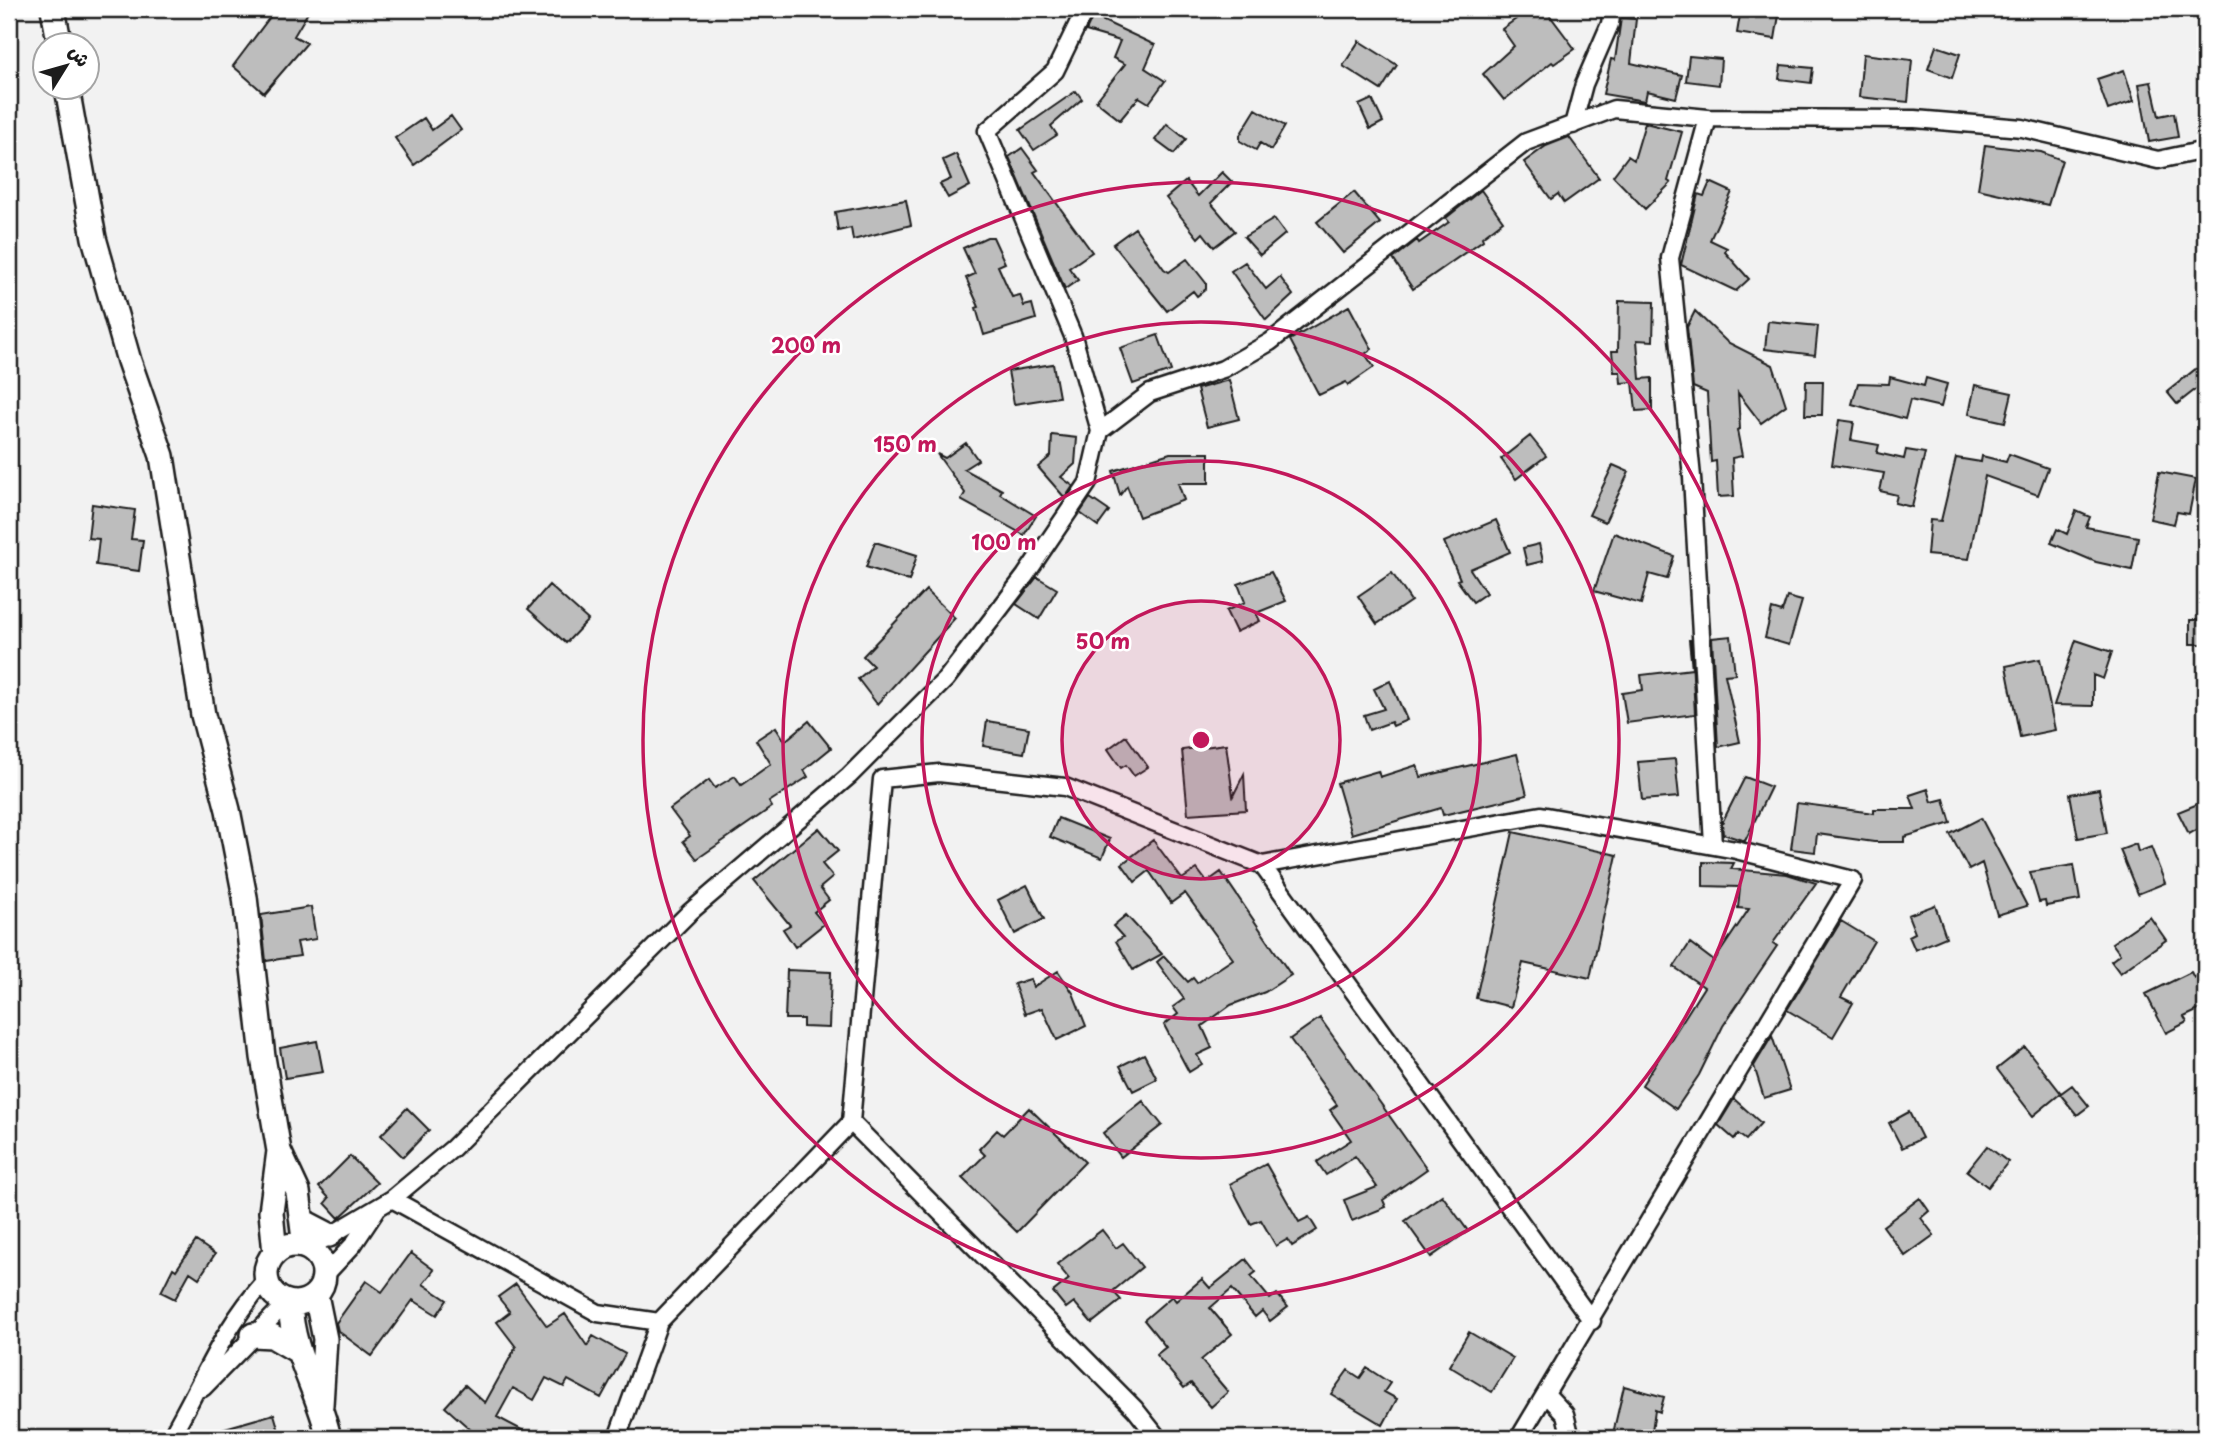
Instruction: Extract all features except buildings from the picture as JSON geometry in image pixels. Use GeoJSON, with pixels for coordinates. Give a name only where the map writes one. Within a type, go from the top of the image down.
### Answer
{"type":"FeatureCollection","features":[{"type":"Feature","properties":{"kind":"street"},"geometry":{"type":"LineString","coordinates":[[53,9],[57,32]]}},
{"type":"Feature","properties":{"kind":"street"},"geometry":{"type":"LineString","coordinates":[[275,1253],[291,1246],[307,1248],[392,1199],[453,1148],[690,912],[849,776],[946,679],[1025,576],[1088,483],[1100,431],[1073,335],[987,131],[1055,71],[1085,9]]}},
{"type":"Feature","properties":{"kind":"street"},"geometry":{"type":"LineString","coordinates":[[1573,125],[1584,85],[1610,24],[1612,9]]}},
{"type":"Feature","properties":{"kind":"street"},"geometry":{"type":"LineString","coordinates":[[70,102],[94,238],[129,361],[162,456],[203,715],[228,810],[245,898],[263,1057],[279,1151],[298,1192],[307,1248],[321,1262],[320,1286],[325,1339],[321,1405]]}},
{"type":"Feature","properties":{"kind":"street"},"geometry":{"type":"LineString","coordinates":[[1100,431],[1150,393],[1223,369],[1270,342],[1526,142],[1614,109],[1709,118],[1915,119],[2022,128],[2158,160],[2205,150]]}},
{"type":"Feature","properties":{"kind":"street"},"geometry":{"type":"LineString","coordinates":[[1709,118],[1670,258],[1692,477],[1713,845]]}},
{"type":"Feature","properties":{"kind":"street"},"geometry":{"type":"LineString","coordinates":[[849,776],[882,779],[939,773],[1065,787],[1262,865],[1541,815],[1713,845],[1853,880],[1548,1395],[1519,1438]]}},
{"type":"Feature","properties":{"kind":"street"},"geometry":{"type":"LineString","coordinates":[[617,1438],[659,1322],[851,1122],[882,779]]}},
{"type":"Feature","properties":{"kind":"street"},"geometry":{"type":"LineString","coordinates":[[1262,865],[1592,1321]]}},
{"type":"Feature","properties":{"kind":"street"},"geometry":{"type":"LineString","coordinates":[[851,1122],[1135,1409],[1158,1438]]}},
{"type":"Feature","properties":{"kind":"street"},"geometry":{"type":"LineString","coordinates":[[279,1151],[271,1212],[275,1253],[267,1269],[267,1279],[275,1294],[289,1303],[300,1303],[320,1286],[353,1245],[377,1209]]}},
{"type":"Feature","properties":{"kind":"street"},"geometry":{"type":"LineString","coordinates":[[392,1199],[598,1313],[659,1322]]}},
{"type":"Feature","properties":{"kind":"street"},"geometry":{"type":"LineString","coordinates":[[304,1222],[329,1235]]}},
{"type":"Feature","properties":{"kind":"street"},"geometry":{"type":"LineString","coordinates":[[170,1438],[194,1397],[204,1371],[231,1322],[267,1279]]}},
{"type":"Feature","properties":{"kind":"street"},"geometry":{"type":"LineString","coordinates":[[194,1397],[253,1335],[289,1303]]}},
{"type":"Feature","properties":{"kind":"street"},"geometry":{"type":"LineString","coordinates":[[289,1303],[296,1350],[321,1405],[329,1438]]}},
{"type":"Feature","properties":{"kind":"street"},"geometry":{"type":"LineString","coordinates":[[253,1335],[272,1336],[296,1350]]}},
{"type":"Feature","properties":{"kind":"street"},"geometry":{"type":"LineString","coordinates":[[1548,1395],[1565,1414],[1571,1438]]}}]}
